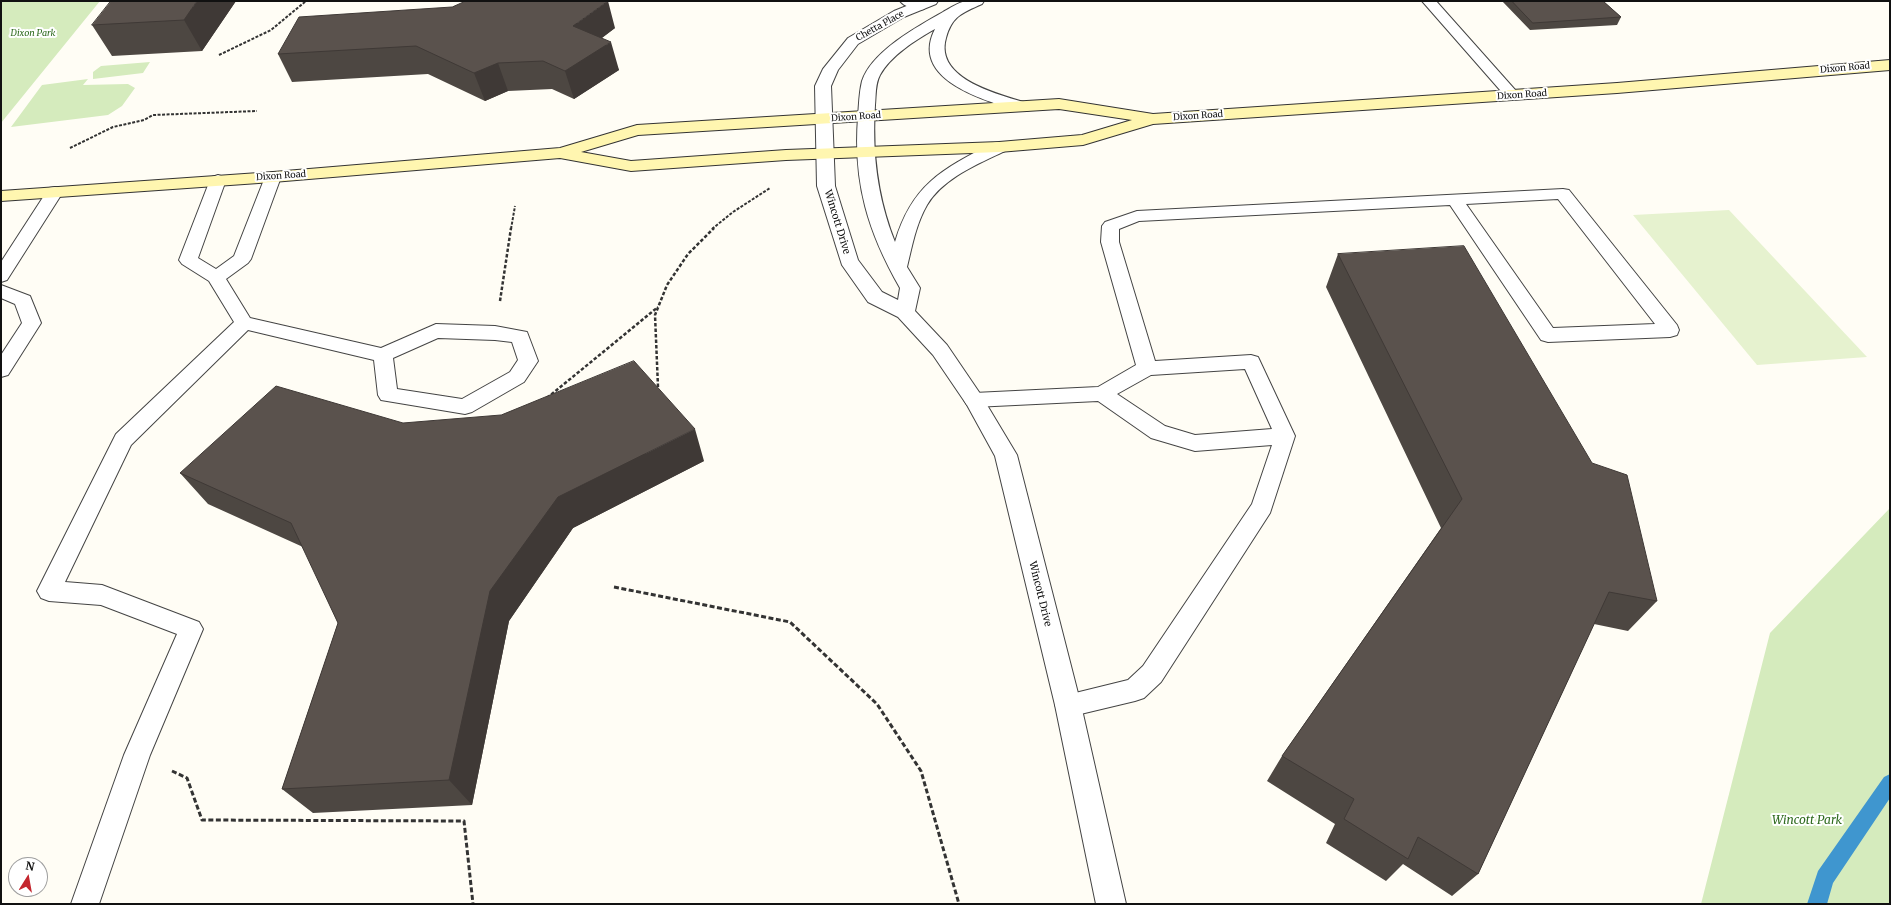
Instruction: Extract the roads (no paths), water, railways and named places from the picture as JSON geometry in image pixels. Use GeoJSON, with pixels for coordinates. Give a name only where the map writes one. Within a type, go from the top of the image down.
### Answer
{"type":"FeatureCollection","features":[{"type":"Feature","properties":{"kind":"main road","name":"Dixon Road"},"geometry":{"type":"LineString","coordinates":[[1,196],[273,177],[561,153],[637,130],[1059,104],[1153,119],[1512,95],[1890,65]]}},
{"type":"Feature","properties":{"kind":"main road","name":"Dixon Road"},"geometry":{"type":"LineString","coordinates":[[561,153],[631,166],[824,154],[999,146],[1084,140],[1153,119]]}},
{"type":"Feature","properties":{"kind":"street"},"geometry":{"type":"LineString","coordinates":[[905,312],[910,288],[896,268],[878,223],[868,186],[864,152],[866,116],[872,74],[880,64],[909,39],[951,14],[977,1]]}},
{"type":"Feature","properties":{"kind":"street","name":"Chetta Place"},"geometry":{"type":"LineString","coordinates":[[824,154],[823,86],[830,69],[853,41],[873,28],[919,3]]}},
{"type":"Feature","properties":{"kind":"street"},"geometry":{"type":"LineString","coordinates":[[951,14],[939,34],[937,51],[944,69],[970,88],[1024,107]]}},
{"type":"Feature","properties":{"kind":"street"},"geometry":{"type":"LineString","coordinates":[[896,268],[909,226],[924,198],[931,189],[964,166],[999,146]]}},
{"type":"Feature","properties":{"kind":"street","name":"Wincott Drive"},"geometry":{"type":"LineString","coordinates":[[824,154],[826,186],[849,262],[875,297],[905,312],[940,350],[974,400],[1006,455],[1068,705],[1111,904]]}},
{"type":"Feature","properties":{"kind":"lane"},"geometry":{"type":"LineString","coordinates":[[1429,1],[1512,95]]}},
{"type":"Feature","properties":{"kind":"lane"},"geometry":{"type":"LineString","coordinates":[[216,278],[242,259],[273,177]]}},
{"type":"Feature","properties":{"kind":"lane"},"geometry":{"type":"LineString","coordinates":[[218,180],[188,260],[216,278],[244,322],[383,355],[436,331],[496,333],[520,337],[528,361],[517,377],[465,407],[388,395],[383,355]]}},
{"type":"Feature","properties":{"kind":"lane"},"geometry":{"type":"LineString","coordinates":[[1,276],[55,192]]}},
{"type":"Feature","properties":{"kind":"lane"},"geometry":{"type":"LineString","coordinates":[[1147,368],[1110,242],[1110,226],[1137,216],[1563,194],[1670,330],[1548,335],[1455,200]]}},
{"type":"Feature","properties":{"kind":"lane"},"geometry":{"type":"LineString","coordinates":[[1,291],[23,300],[32,323],[1,370]]}},
{"type":"Feature","properties":{"kind":"lane"},"geometry":{"type":"LineString","coordinates":[[85,904],[137,755],[191,629],[102,595],[49,591],[123,440],[244,322]]}},
{"type":"Feature","properties":{"kind":"lane"},"geometry":{"type":"LineString","coordinates":[[974,400],[1102,394],[1147,368],[1250,362],[1285,436],[1262,507],[1152,674],[1135,690],[1068,705]]}},
{"type":"Feature","properties":{"kind":"lane"},"geometry":{"type":"LineString","coordinates":[[1102,394],[1158,432],[1195,443],[1285,436]]}},
{"type":"Feature","properties":{"kind":"waterway"},"geometry":{"type":"LineString","coordinates":[[1817,904],[1825,878],[1890,783]]}},
{"type":"Feature","properties":{"kind":"park label","name":"Dixon Park"},"geometry":{"type":"Point","coordinates":[33,33]}},
{"type":"Feature","properties":{"kind":"park label","name":"Wincott Park"},"geometry":{"type":"Point","coordinates":[1807,821]}}]}
